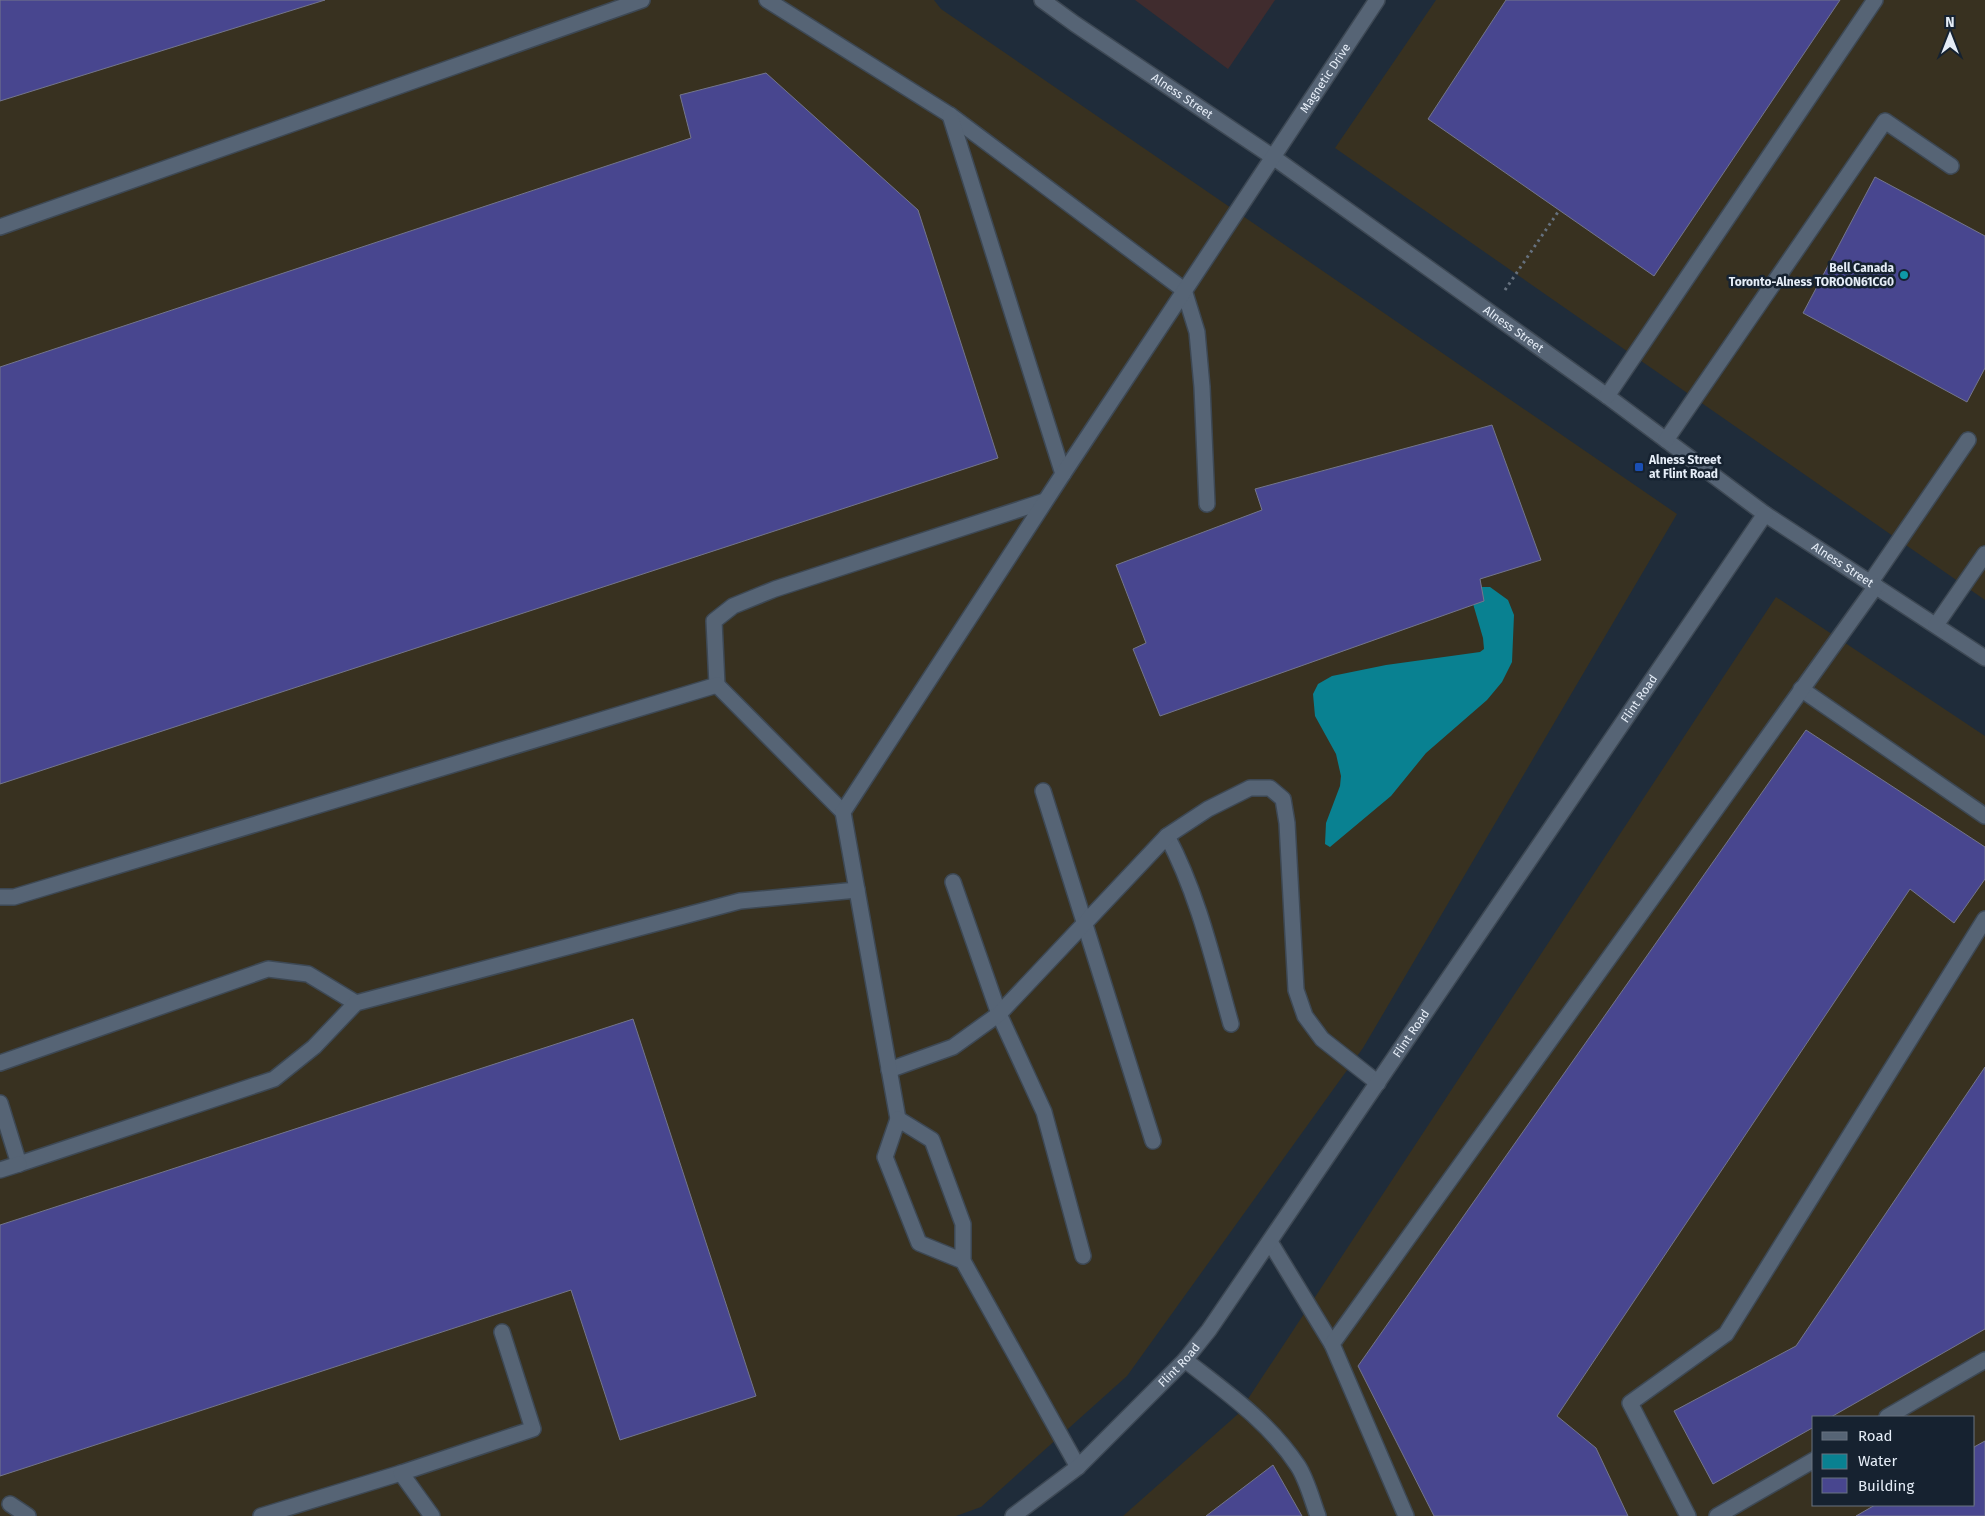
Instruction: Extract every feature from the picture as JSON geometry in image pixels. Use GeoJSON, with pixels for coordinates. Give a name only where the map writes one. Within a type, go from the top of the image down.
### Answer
{"type":"FeatureCollection","features":[{"type":"Feature","properties":{"kind":"street"},"geometry":{"type":"LineString","coordinates":[[0,228],[642,0]]}},
{"type":"Feature","properties":{"kind":"street"},"geometry":{"type":"LineString","coordinates":[[766,0],[950,115],[1184,290],[1197,332],[1202,387],[1207,504]]}},
{"type":"Feature","properties":{"kind":"street","name":"Alness Street"},"geometry":{"type":"LineString","coordinates":[[1042,0],[1273,157],[1607,396],[1765,514],[1985,658]]}},
{"type":"Feature","properties":{"kind":"street","name":"Magnetic Drive"},"geometry":{"type":"LineString","coordinates":[[843,812],[1045,501],[1376,0]]}},
{"type":"Feature","properties":{"kind":"street"},"geometry":{"type":"LineString","coordinates":[[1607,396],[1875,0]]}},
{"type":"Feature","properties":{"kind":"street"},"geometry":{"type":"LineString","coordinates":[[950,115],[1063,474]]}},
{"type":"Feature","properties":{"kind":"street"},"geometry":{"type":"LineString","coordinates":[[1666,440],[1885,121],[1951,166]]}},
{"type":"Feature","properties":{"kind":"street"},"geometry":{"type":"LineString","coordinates":[[1332,1344],[1801,689],[1968,440]]}},
{"type":"Feature","properties":{"kind":"street"},"geometry":{"type":"LineString","coordinates":[[963,1261],[919,1243],[885,1156],[898,1119],[843,812],[717,684],[714,621],[733,606],[775,589],[1045,501]]}},
{"type":"Feature","properties":{"kind":"street","name":"Flint Road"},"geometry":{"type":"LineString","coordinates":[[1013,1516],[1078,1467],[1185,1360],[1210,1330],[1765,514]]}},
{"type":"Feature","properties":{"kind":"street"},"geometry":{"type":"LineString","coordinates":[[1936,625],[1985,554]]}},
{"type":"Feature","properties":{"kind":"street"},"geometry":{"type":"LineString","coordinates":[[0,897],[23,894],[717,684]]}},
{"type":"Feature","properties":{"kind":"street"},"geometry":{"type":"LineString","coordinates":[[1801,689],[1985,816]]}},
{"type":"Feature","properties":{"kind":"street"},"geometry":{"type":"LineString","coordinates":[[889,1070],[953,1047],[999,1014],[1168,836],[1208,809],[1250,788],[1270,788],[1283,799],[1287,823],[1296,990],[1304,1016],[1322,1039],[1378,1083]]}},
{"type":"Feature","properties":{"kind":"street"},"geometry":{"type":"LineString","coordinates":[[1043,790],[1153,1141]]}},
{"type":"Feature","properties":{"kind":"street"},"geometry":{"type":"LineString","coordinates":[[1168,836],[1182,863],[1195,898],[1231,1024]]}},
{"type":"Feature","properties":{"kind":"street"},"geometry":{"type":"LineString","coordinates":[[953,882],[999,1014],[1044,1112],[1084,1256]]}},
{"type":"Feature","properties":{"kind":"street"},"geometry":{"type":"LineString","coordinates":[[0,1170],[274,1079],[314,1047],[356,1003],[740,901],[857,890]]}},
{"type":"Feature","properties":{"kind":"street"},"geometry":{"type":"LineString","coordinates":[[1688,1516],[1630,1403],[1726,1334],[1985,919]]}},
{"type":"Feature","properties":{"kind":"street"},"geometry":{"type":"LineString","coordinates":[[0,1063],[268,969],[308,974],[356,1003]]}},
{"type":"Feature","properties":{"kind":"street"},"geometry":{"type":"LineString","coordinates":[[0,1103],[19,1164]]}},
{"type":"Feature","properties":{"kind":"street"},"geometry":{"type":"LineString","coordinates":[[898,1119],[932,1140],[963,1224],[963,1261],[1078,1467]]}},
{"type":"Feature","properties":{"kind":"street"},"geometry":{"type":"LineString","coordinates":[[1270,1242],[1332,1344],[1406,1516]]}},
{"type":"Feature","properties":{"kind":"street"},"geometry":{"type":"LineString","coordinates":[[261,1516],[401,1473],[533,1429],[502,1332]]}},
{"type":"Feature","properties":{"kind":"street"},"geometry":{"type":"LineString","coordinates":[[1185,1360],[1249,1411],[1272,1432],[1299,1467],[1318,1516]]}},
{"type":"Feature","properties":{"kind":"street"},"geometry":{"type":"LineString","coordinates":[[1889,1416],[1985,1360]]}},
{"type":"Feature","properties":{"kind":"street"},"geometry":{"type":"LineString","coordinates":[[1717,1516],[1812,1461]]}},
{"type":"Feature","properties":{"kind":"street"},"geometry":{"type":"LineString","coordinates":[[401,1473],[432,1516]]}},
{"type":"Feature","properties":{"kind":"street"},"geometry":{"type":"LineString","coordinates":[[10,1504],[28,1516]]}},
{"type":"Feature","properties":{"kind":"path"},"geometry":{"type":"LineString","coordinates":[[1490,313],[1558,212]]}},
{"type":"Feature","properties":{"kind":"shaded area"},"geometry":{"type":"Polygon","coordinates":[[[0,0],[934,0],[941,9],[1677,514],[1363,1048],[1127,1376],[981,1507],[956,1516],[0,1516],[0,0]]]}},
{"type":"Feature","properties":{"kind":"shaded area"},"geometry":{"type":"Polygon","coordinates":[[[1135,0],[1275,0],[1228,69],[1135,0]]]}},
{"type":"Feature","properties":{"kind":"shaded area"},"geometry":{"type":"Polygon","coordinates":[[[1436,0],[1985,0],[1985,600],[1335,148],[1436,0]]]}},
{"type":"Feature","properties":{"kind":"shaded area"},"geometry":{"type":"Polygon","coordinates":[[[1776,597],[1985,736],[1985,1516],[1123,1516],[1238,1414],[1776,597]]]}},
{"type":"Feature","properties":{"kind":"water"},"geometry":{"type":"Polygon","coordinates":[[[1473,587],[1490,587],[1508,600],[1514,615],[1512,662],[1502,682],[1487,700],[1426,753],[1391,796],[1330,847],[1325,844],[1326,823],[1340,786],[1341,776],[1336,754],[1315,716],[1313,694],[1318,684],[1332,676],[1386,665],[1480,652],[1484,649],[1483,638],[1469,590],[1473,587]]]}},
{"type":"Feature","properties":{"kind":"building"},"geometry":{"type":"Polygon","coordinates":[[[0,0],[325,0],[0,101],[0,0]]]}},
{"type":"Feature","properties":{"kind":"building"},"geometry":{"type":"Polygon","coordinates":[[[1506,0],[1840,0],[1654,276],[1428,119],[1506,0]]]}},
{"type":"Feature","properties":{"kind":"building"},"geometry":{"type":"Polygon","coordinates":[[[766,73],[918,210],[998,458],[0,784],[0,367],[691,138],[680,95],[766,73]]]}},
{"type":"Feature","properties":{"kind":"building","name":"Bell Canada Toronto-Alness TOROON61CG0"},"geometry":{"type":"Polygon","coordinates":[[[1875,177],[1985,236],[1985,368],[1967,402],[1803,313],[1875,177]]]}},
{"type":"Feature","properties":{"kind":"building"},"geometry":{"type":"Polygon","coordinates":[[[1492,425],[1541,560],[1480,579],[1484,601],[1160,716],[1133,649],[1146,643],[1116,565],[1262,510],[1255,489],[1492,425]]]}},
{"type":"Feature","properties":{"kind":"building"},"geometry":{"type":"Polygon","coordinates":[[[1806,730],[1985,847],[1985,879],[1954,923],[1910,889],[1557,1416],[1596,1448],[1628,1516],[1434,1516],[1358,1366],[1806,730]]]}},
{"type":"Feature","properties":{"kind":"building"},"geometry":{"type":"Polygon","coordinates":[[[633,1019],[756,1396],[620,1440],[571,1290],[0,1476],[0,1225],[633,1019]]]}},
{"type":"Feature","properties":{"kind":"building"},"geometry":{"type":"Polygon","coordinates":[[[1985,1067],[1985,1329],[1833,1416],[1812,1416],[1812,1428],[1713,1484],[1674,1411],[1796,1346],[1985,1067]]]}},
{"type":"Feature","properties":{"kind":"building"},"geometry":{"type":"Polygon","coordinates":[[[1985,1441],[1985,1516],[1856,1516],[1873,1506],[1975,1506],[1975,1446],[1985,1441]]]}},
{"type":"Feature","properties":{"kind":"building"},"geometry":{"type":"Polygon","coordinates":[[[1273,1465],[1302,1516],[1206,1516],[1273,1465]]]}},
{"type":"Feature","properties":{"kind":"place","name":"Bell Canada Toronto-Alness TOROON61CG0"},"geometry":{"type":"Point","coordinates":[1904,275]}},
{"type":"Feature","properties":{"kind":"place","name":"Alness Street at Flint Road"},"geometry":{"type":"Point","coordinates":[1639,467]}}]}
